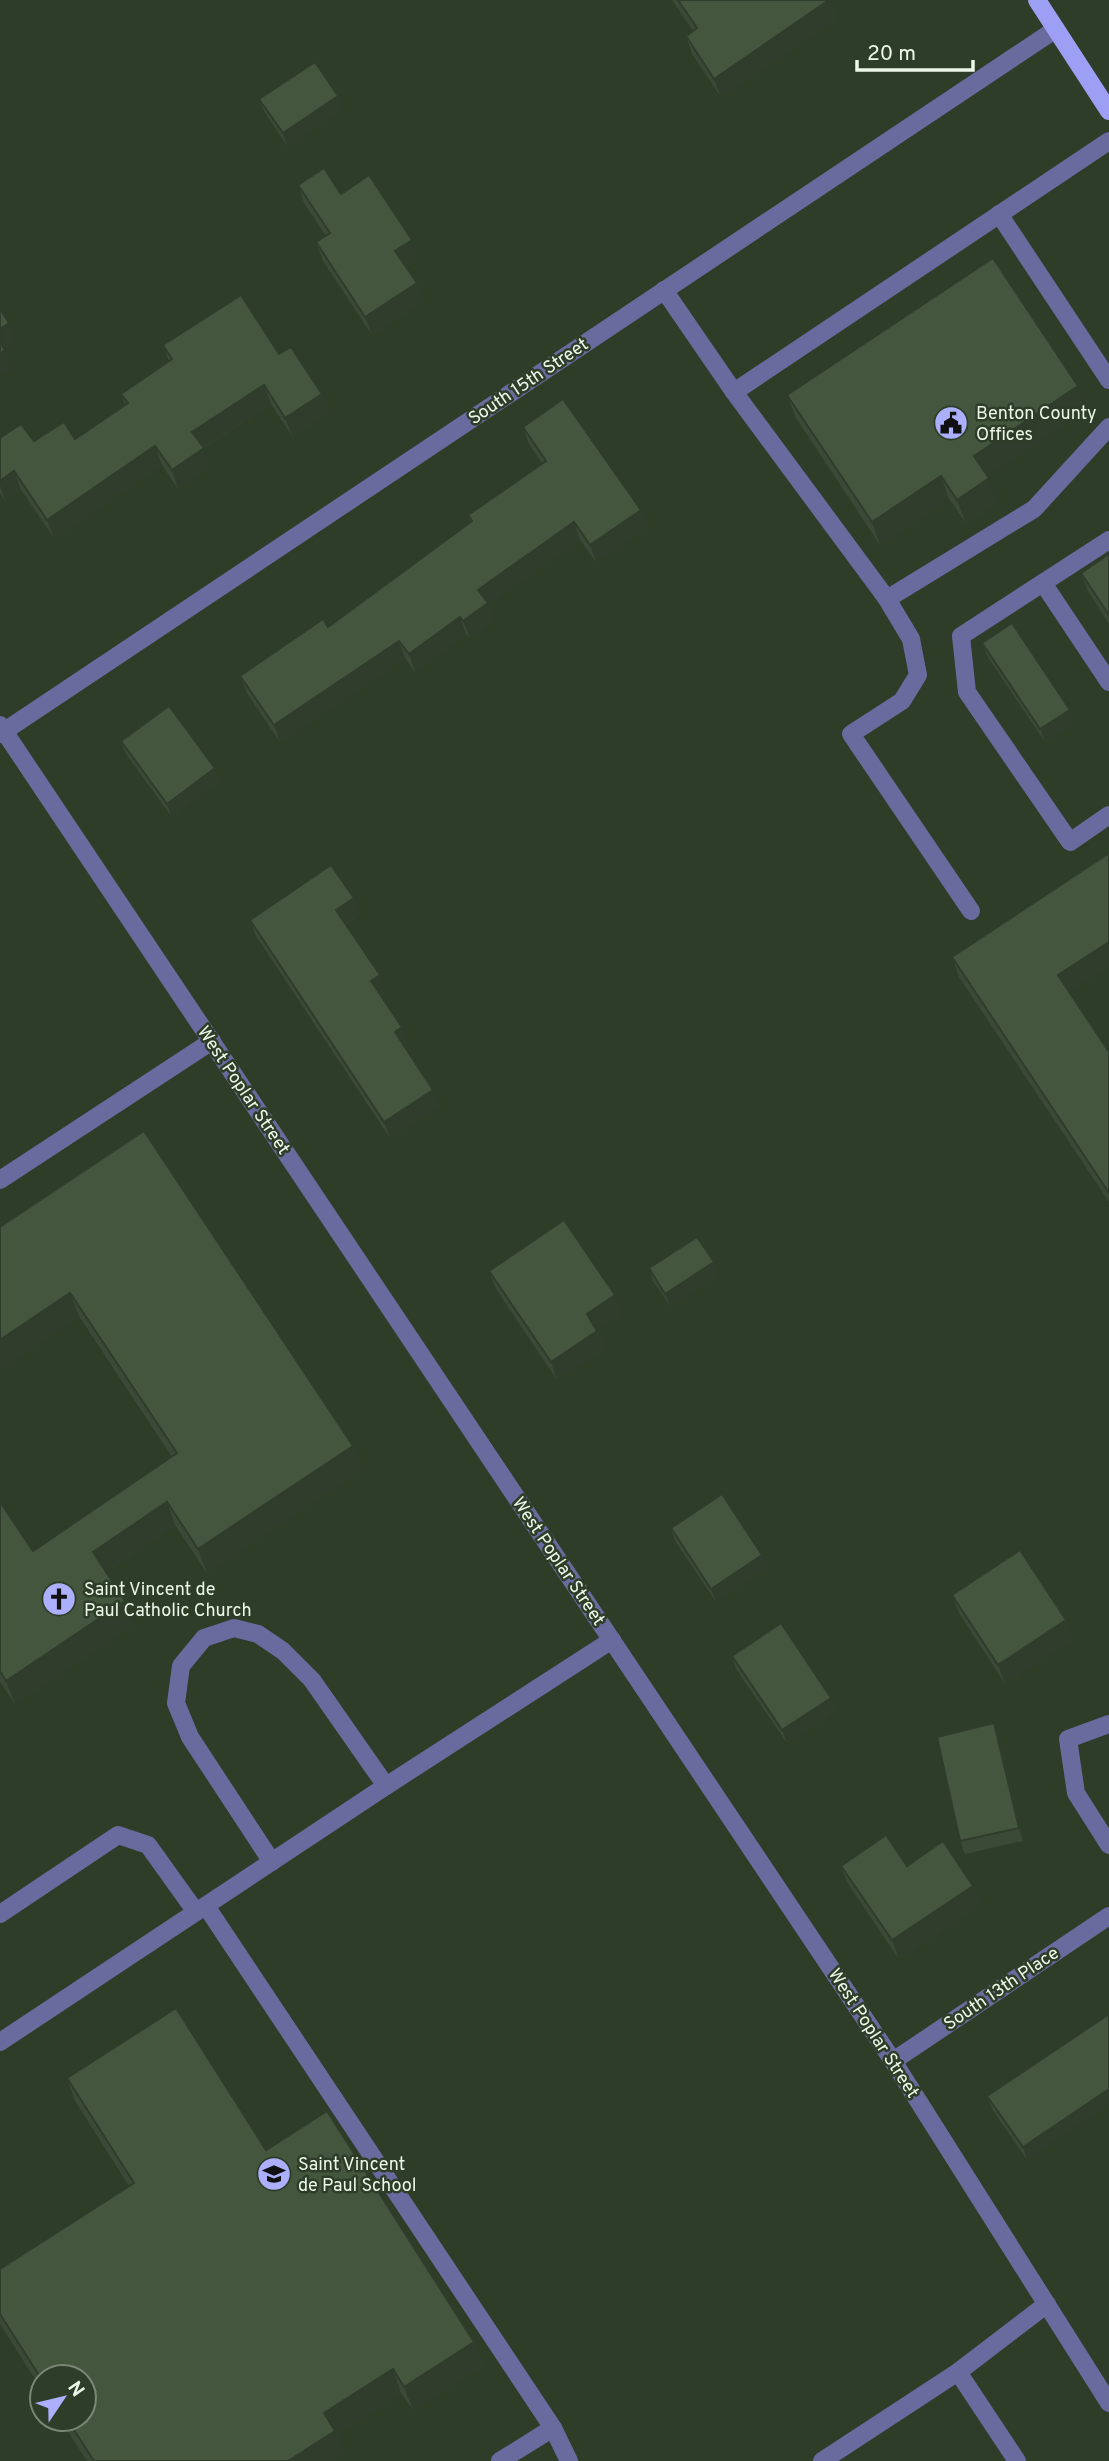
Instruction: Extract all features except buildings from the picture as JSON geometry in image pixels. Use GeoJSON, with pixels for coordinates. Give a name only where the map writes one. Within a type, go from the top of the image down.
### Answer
{"type":"FeatureCollection","features":[{"type":"Feature","properties":{"kind":"main road"},"geometry":{"type":"LineString","coordinates":[[1037,0],[1109,111]]}},
{"type":"Feature","properties":{"kind":"street","name":"South 15th Street"},"geometry":{"type":"LineString","coordinates":[[1,730],[1055,29]]}},
{"type":"Feature","properties":{"kind":"street"},"geometry":{"type":"LineString","coordinates":[[734,392],[1109,141]]}},
{"type":"Feature","properties":{"kind":"street"},"geometry":{"type":"LineString","coordinates":[[999,214],[1109,380]]}},
{"type":"Feature","properties":{"kind":"street"},"geometry":{"type":"LineString","coordinates":[[664,290],[734,392],[887,599],[911,639],[918,675],[902,701],[850,734],[971,911]]}},
{"type":"Feature","properties":{"kind":"street"},"geometry":{"type":"LineString","coordinates":[[887,599],[1034,509],[1109,427]]}},
{"type":"Feature","properties":{"kind":"street"},"geometry":{"type":"LineString","coordinates":[[1109,540],[961,636],[967,692],[1070,842],[1109,815]]}},
{"type":"Feature","properties":{"kind":"street"},"geometry":{"type":"LineString","coordinates":[[1043,583],[1109,682]]}},
{"type":"Feature","properties":{"kind":"street","name":"West Poplar Street"},"geometry":{"type":"LineString","coordinates":[[1,730],[212,1041],[893,2061],[1109,2403]]}},
{"type":"Feature","properties":{"kind":"street"},"geometry":{"type":"LineString","coordinates":[[0,1180],[212,1041]]}},
{"type":"Feature","properties":{"kind":"street"},"geometry":{"type":"LineString","coordinates":[[272,1863],[190,1737],[176,1703],[181,1666],[204,1638],[234,1628],[258,1634],[283,1651],[312,1680],[386,1786]]}},
{"type":"Feature","properties":{"kind":"street"},"geometry":{"type":"LineString","coordinates":[[0,2042],[612,1640]]}},
{"type":"Feature","properties":{"kind":"street"},"geometry":{"type":"LineString","coordinates":[[1109,1724],[1068,1739],[1076,1793],[1109,1845]]}},
{"type":"Feature","properties":{"kind":"street"},"geometry":{"type":"LineString","coordinates":[[0,1914],[118,1835],[148,1845],[201,1909],[553,2428],[569,2461]]}},
{"type":"Feature","properties":{"kind":"street","name":"South 13th Place"},"geometry":{"type":"LineString","coordinates":[[893,2061],[1109,1916]]}},
{"type":"Feature","properties":{"kind":"street"},"geometry":{"type":"LineString","coordinates":[[822,2461],[958,2372],[1047,2304]]}},
{"type":"Feature","properties":{"kind":"street"},"geometry":{"type":"LineString","coordinates":[[958,2372],[1017,2461]]}},
{"type":"Feature","properties":{"kind":"street"},"geometry":{"type":"LineString","coordinates":[[500,2461],[553,2428]]}},
{"type":"Feature","properties":{"kind":"place","name":"Benton County Offices"},"geometry":{"type":"Point","coordinates":[951,423]}},
{"type":"Feature","properties":{"kind":"place","name":"Saint Vincent de Paul Catholic Church"},"geometry":{"type":"Point","coordinates":[59,1599]}},
{"type":"Feature","properties":{"kind":"place","name":"Saint Vincent de Paul School"},"geometry":{"type":"Point","coordinates":[274,2174]}}]}
